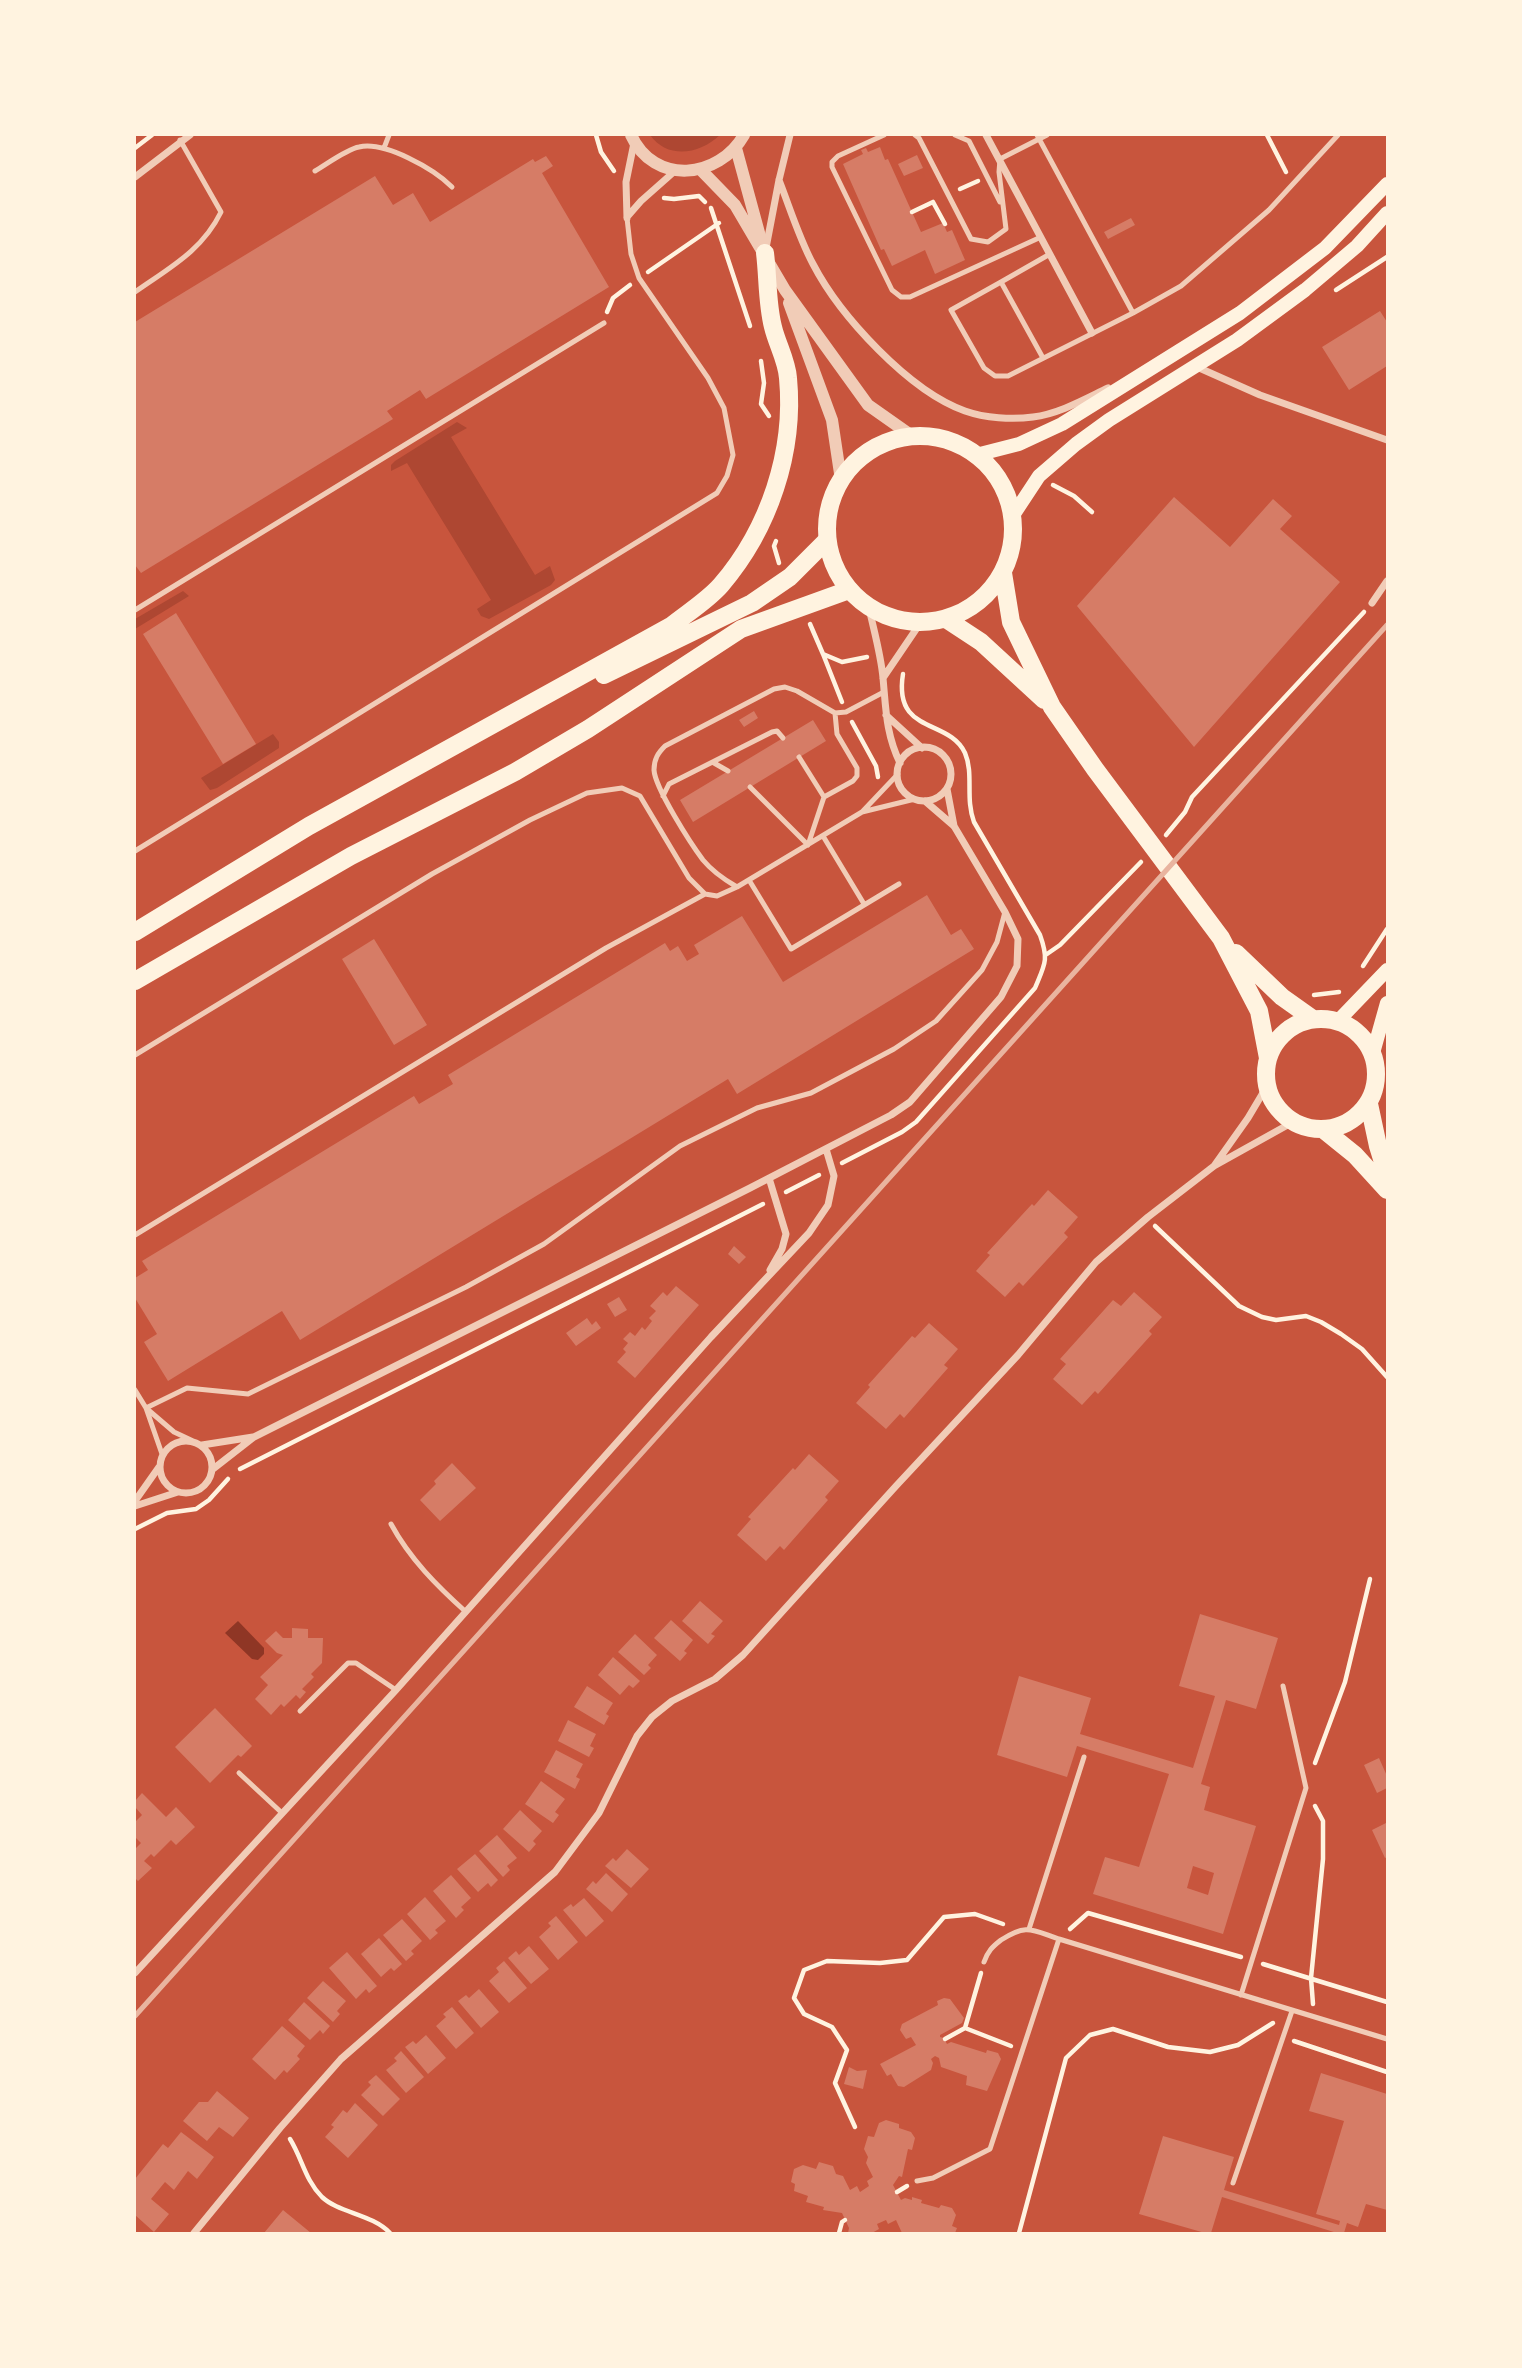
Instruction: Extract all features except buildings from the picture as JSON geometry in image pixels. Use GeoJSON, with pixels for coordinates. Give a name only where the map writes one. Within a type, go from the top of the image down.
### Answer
{"type":"FeatureCollection","features":[{"type":"Feature","properties":{"kind":"main road"},"geometry":{"type":"LineString","coordinates":[[976,455],[1019,444],[1062,424],[1240,313],[1325,248],[1387,184]]}},
{"type":"Feature","properties":{"kind":"main road"},"geometry":{"type":"LineString","coordinates":[[1012,517],[1039,476],[1076,444],[1109,420],[1197,367],[1305,290],[1357,246],[1387,213]]}},
{"type":"Feature","properties":{"kind":"main road"},"geometry":{"type":"LineString","coordinates":[[135,932],[309,827],[671,626],[719,587],[746,552],[761,526],[783,459],[788,424],[788,375],[772,325],[765,253]]}},
{"type":"Feature","properties":{"kind":"main road"},"geometry":{"type":"LineString","coordinates":[[912,436],[935,437],[957,443],[976,455],[994,472],[1006,493],[1012,517],[1012,545],[1003,573],[988,593],[969,609],[946,619],[921,622],[894,619],[869,608],[849,590],[835,566],[827,540],[829,509],[841,480],[859,457],[884,443],[912,436]]}},
{"type":"Feature","properties":{"kind":"main road"},"geometry":{"type":"LineString","coordinates":[[460,744],[752,603],[790,577],[827,540]]}},
{"type":"Feature","properties":{"kind":"main road"},"geometry":{"type":"LineString","coordinates":[[1003,573],[1012,622],[1052,707],[1102,779],[1221,938],[1282,997],[1313,1019]]}},
{"type":"Feature","properties":{"kind":"main road"},"geometry":{"type":"LineString","coordinates":[[135,981],[351,856],[515,772],[588,729],[741,629],[849,590]]}},
{"type":"Feature","properties":{"kind":"main road"},"geometry":{"type":"LineString","coordinates":[[946,619],[981,642],[1052,707]]}},
{"type":"Feature","properties":{"kind":"main road"},"geometry":{"type":"LineString","coordinates":[[1221,938],[1259,1012],[1268,1058],[1267,1086],[1272,1100],[1281,1112],[1293,1122],[1308,1128],[1324,1130],[1342,1126],[1357,1117],[1369,1104],[1376,1087],[1377,1070],[1373,1052],[1353,1028],[1338,1021],[1313,1019],[1298,1023],[1274,1044],[1268,1058]]}},
{"type":"Feature","properties":{"kind":"main road"},"geometry":{"type":"LineString","coordinates":[[1338,1021],[1387,970]]}},
{"type":"Feature","properties":{"kind":"main road"},"geometry":{"type":"LineString","coordinates":[[1373,1052],[1387,1003]]}},
{"type":"Feature","properties":{"kind":"main road"},"geometry":{"type":"LineString","coordinates":[[1369,1104],[1377,1146],[1387,1175]]}},
{"type":"Feature","properties":{"kind":"main road"},"geometry":{"type":"LineString","coordinates":[[1324,1130],[1355,1155],[1387,1189]]}},
{"type":"Feature","properties":{"kind":"street"},"geometry":{"type":"LineString","coordinates":[[135,177],[190,135]]}},
{"type":"Feature","properties":{"kind":"street"},"geometry":{"type":"LineString","coordinates":[[633,139],[646,155],[660,165],[676,170],[701,170],[720,162],[736,148],[744,135]]}},
{"type":"Feature","properties":{"kind":"street"},"geometry":{"type":"LineString","coordinates":[[765,253],[790,135]]}},
{"type":"Feature","properties":{"kind":"street"},"geometry":{"type":"LineString","coordinates":[[986,135],[1092,333]]}},
{"type":"Feature","properties":{"kind":"street"},"geometry":{"type":"LineString","coordinates":[[627,218],[626,182],[633,139]]}},
{"type":"Feature","properties":{"kind":"street"},"geometry":{"type":"LineString","coordinates":[[736,148],[765,253]]}},
{"type":"Feature","properties":{"kind":"street"},"geometry":{"type":"LineString","coordinates":[[627,218],[676,170]]}},
{"type":"Feature","properties":{"kind":"street"},"geometry":{"type":"LineString","coordinates":[[701,170],[735,205],[785,290],[868,405],[912,436]]}},
{"type":"Feature","properties":{"kind":"street"},"geometry":{"type":"LineString","coordinates":[[779,180],[813,265],[844,312],[894,365],[933,396],[966,411],[1010,419],[1036,417],[1064,408],[1150,369]]}},
{"type":"Feature","properties":{"kind":"street"},"geometry":{"type":"LineString","coordinates":[[785,290],[832,420],[841,480]]}},
{"type":"Feature","properties":{"kind":"street"},"geometry":{"type":"LineString","coordinates":[[1197,367],[1260,396],[1387,440]]}},
{"type":"Feature","properties":{"kind":"street"},"geometry":{"type":"LineString","coordinates":[[1372,603],[1387,581]]}},
{"type":"Feature","properties":{"kind":"street"},"geometry":{"type":"LineString","coordinates":[[869,608],[883,678],[890,742],[900,764]]}},
{"type":"Feature","properties":{"kind":"street"},"geometry":{"type":"LineString","coordinates":[[883,678],[921,622]]}},
{"type":"Feature","properties":{"kind":"street"},"geometry":{"type":"LineString","coordinates":[[886,714],[922,748]]}},
{"type":"Feature","properties":{"kind":"street"},"geometry":{"type":"LineString","coordinates":[[212,1469],[254,1437],[826,1149],[910,1102],[1001,997],[1017,965],[1018,939],[1005,912],[954,827],[925,801],[915,799],[902,790],[898,774],[900,764],[909,752],[922,748],[939,751],[945,757],[951,773],[947,789],[954,827]]}},
{"type":"Feature","properties":{"kind":"street"},"geometry":{"type":"LineString","coordinates":[[925,801],[941,795],[947,789]]}},
{"type":"Feature","properties":{"kind":"street"},"geometry":{"type":"LineString","coordinates":[[1214,1166],[1267,1086]]}},
{"type":"Feature","properties":{"kind":"street"},"geometry":{"type":"LineString","coordinates":[[194,2233],[341,2059],[555,1872],[599,1813],[637,1735],[652,1717],[672,1701],[715,1679],[743,1655],[1018,1355],[1096,1262],[1214,1166],[1293,1122]]}},
{"type":"Feature","properties":{"kind":"street"},"geometry":{"type":"LineString","coordinates":[[135,1973],[397,1690],[764,1279],[809,1233],[828,1205],[834,1176],[826,1149]]}},
{"type":"Feature","properties":{"kind":"street"},"geometry":{"type":"LineString","coordinates":[[764,1279],[782,1250],[786,1234],[769,1178]]}},
{"type":"Feature","properties":{"kind":"street"},"geometry":{"type":"LineString","coordinates":[[202,1445],[254,1437]]}},
{"type":"Feature","properties":{"kind":"street"},"geometry":{"type":"LineString","coordinates":[[191,1440],[202,1445],[211,1457],[212,1469],[205,1486],[192,1493],[177,1492],[135,1504],[159,1467],[162,1454],[172,1444],[191,1440]]}},
{"type":"Feature","properties":{"kind":"street"},"geometry":{"type":"LineString","coordinates":[[159,1467],[164,1483],[177,1492]]}},
{"type":"Feature","properties":{"kind":"lane"},"geometry":{"type":"LineString","coordinates":[[384,148],[389,135]]}},
{"type":"Feature","properties":{"kind":"lane"},"geometry":{"type":"LineString","coordinates":[[884,135],[838,156],[832,162],[832,167],[892,290],[901,297],[910,297],[1041,237]]}},
{"type":"Feature","properties":{"kind":"lane"},"geometry":{"type":"LineString","coordinates":[[915,135],[971,239],[988,242],[1006,229],[999,172],[1000,159],[1047,135]]}},
{"type":"Feature","properties":{"kind":"lane"},"geometry":{"type":"LineString","coordinates":[[955,135],[969,141],[1003,208]]}},
{"type":"Feature","properties":{"kind":"lane"},"geometry":{"type":"LineString","coordinates":[[1050,254],[951,310],[984,368],[995,376],[1007,376],[1181,286],[1226,249],[1293,185],[1338,135]]}},
{"type":"Feature","properties":{"kind":"lane"},"geometry":{"type":"LineString","coordinates":[[1039,137],[1133,313]]}},
{"type":"Feature","properties":{"kind":"lane"},"geometry":{"type":"LineString","coordinates":[[135,292],[193,252],[212,232],[221,212],[180,140]]}},
{"type":"Feature","properties":{"kind":"lane"},"geometry":{"type":"LineString","coordinates":[[315,171],[358,147],[384,148],[440,175],[452,187]]}},
{"type":"Feature","properties":{"kind":"lane"},"geometry":{"type":"LineString","coordinates":[[135,851],[717,493],[727,476],[733,455],[724,408],[708,378],[639,278],[631,254],[627,218]]}},
{"type":"Feature","properties":{"kind":"lane"},"geometry":{"type":"LineString","coordinates":[[1001,282],[1043,358]]}},
{"type":"Feature","properties":{"kind":"lane"},"geometry":{"type":"LineString","coordinates":[[135,610],[604,323]]}},
{"type":"Feature","properties":{"kind":"lane"},"geometry":{"type":"LineString","coordinates":[[737,887],[724,880],[704,862],[663,796],[654,772],[656,756],[665,746],[774,689],[785,687],[797,691],[835,713],[846,712],[883,693]]}},
{"type":"Feature","properties":{"kind":"lane"},"geometry":{"type":"LineString","coordinates":[[808,845],[824,797],[853,781],[856,776],[857,768],[837,734],[835,713]]}},
{"type":"Feature","properties":{"kind":"lane"},"geometry":{"type":"LineString","coordinates":[[663,796],[669,784],[772,732],[777,731],[783,738]]}},
{"type":"Feature","properties":{"kind":"lane"},"geometry":{"type":"LineString","coordinates":[[799,757],[824,797]]}},
{"type":"Feature","properties":{"kind":"lane"},"geometry":{"type":"LineString","coordinates":[[714,763],[728,771]]}},
{"type":"Feature","properties":{"kind":"lane"},"geometry":{"type":"LineString","coordinates":[[135,1055],[432,874],[530,820],[587,793],[622,788],[639,796],[689,878],[705,894],[717,896],[737,887],[862,812],[898,774]]}},
{"type":"Feature","properties":{"kind":"lane"},"geometry":{"type":"LineString","coordinates":[[750,787],[808,845]]}},
{"type":"Feature","properties":{"kind":"lane"},"geometry":{"type":"LineString","coordinates":[[862,812],[915,799]]}},
{"type":"Feature","properties":{"kind":"lane"},"geometry":{"type":"LineString","coordinates":[[823,836],[864,904]]}},
{"type":"Feature","properties":{"kind":"lane"},"geometry":{"type":"LineString","coordinates":[[749,880],[791,948],[899,884]]}},
{"type":"Feature","properties":{"kind":"lane"},"geometry":{"type":"LineString","coordinates":[[135,1235],[597,954],[705,894]]}},
{"type":"Feature","properties":{"kind":"lane"},"geometry":{"type":"LineString","coordinates":[[146,1408],[187,1388],[248,1394],[466,1287],[544,1244],[680,1146],[757,1108],[811,1093],[894,1049],[936,1021],[982,970],[997,942],[1005,912]]}},
{"type":"Feature","properties":{"kind":"lane"},"geometry":{"type":"LineString","coordinates":[[135,1390],[146,1408],[162,1454]]}},
{"type":"Feature","properties":{"kind":"lane"},"geometry":{"type":"LineString","coordinates":[[146,1408],[174,1432],[191,1440]]}},
{"type":"Feature","properties":{"kind":"lane"},"geometry":{"type":"LineString","coordinates":[[391,1524],[404,1547],[441,1589],[467,1612]]}},
{"type":"Feature","properties":{"kind":"lane"},"geometry":{"type":"LineString","coordinates":[[300,1711],[348,1663],[356,1663],[397,1690]]}},
{"type":"Feature","properties":{"kind":"lane"},"geometry":{"type":"LineString","coordinates":[[1241,1995],[1306,1788],[1283,1686]]}},
{"type":"Feature","properties":{"kind":"lane"},"geometry":{"type":"LineString","coordinates":[[1028,1928],[1084,1757]]}},
{"type":"Feature","properties":{"kind":"lane"},"geometry":{"type":"LineString","coordinates":[[239,1773],[282,1813]]}},
{"type":"Feature","properties":{"kind":"lane"},"geometry":{"type":"LineString","coordinates":[[985,1962],[989,1950],[1017,1930],[1028,1928],[1387,2039]]}},
{"type":"Feature","properties":{"kind":"lane"},"geometry":{"type":"LineString","coordinates":[[917,2181],[933,2178],[990,2149],[1059,1939]]}},
{"type":"Feature","properties":{"kind":"lane"},"geometry":{"type":"LineString","coordinates":[[1233,2183],[1292,2011]]}},
{"type":"Feature","properties":{"kind":"path"},"geometry":{"type":"LineString","coordinates":[[135,148],[152,135]]}},
{"type":"Feature","properties":{"kind":"path"},"geometry":{"type":"LineString","coordinates":[[596,135],[601,152],[612,169],[626,182]]}},
{"type":"Feature","properties":{"kind":"path"},"geometry":{"type":"LineString","coordinates":[[1267,135],[1293,185]]}},
{"type":"Feature","properties":{"kind":"path"},"geometry":{"type":"LineString","coordinates":[[649,195],[674,199],[699,196],[711,208],[751,328]]}},
{"type":"Feature","properties":{"kind":"path"},"geometry":{"type":"LineString","coordinates":[[604,323],[613,298],[717,225],[735,205]]}},
{"type":"Feature","properties":{"kind":"path"},"geometry":{"type":"LineString","coordinates":[[759,353],[764,383],[761,404],[773,420]]}},
{"type":"Feature","properties":{"kind":"path"},"geometry":{"type":"LineString","coordinates":[[1049,484],[1074,496],[1092,512]]}},
{"type":"Feature","properties":{"kind":"path"},"geometry":{"type":"LineString","coordinates":[[1168,834],[1185,812],[1192,797],[1372,603]]}},
{"type":"Feature","properties":{"kind":"path"},"geometry":{"type":"LineString","coordinates":[[809,620],[846,712],[876,766],[880,792]]}},
{"type":"Feature","properties":{"kind":"path"},"geometry":{"type":"LineString","coordinates":[[823,654],[842,662],[867,657]]}},
{"type":"Feature","properties":{"kind":"path"},"geometry":{"type":"LineString","coordinates":[[237,1470],[902,1132],[916,1122],[1035,988],[1047,954],[1040,935],[974,822],[969,808],[969,770],[965,754],[959,744],[915,720],[903,701],[904,669]]}},
{"type":"Feature","properties":{"kind":"path"},"geometry":{"type":"LineString","coordinates":[[1047,954],[1060,946],[1139,864]]}},
{"type":"Feature","properties":{"kind":"path"},"geometry":{"type":"LineString","coordinates":[[1358,976],[1387,929]]}},
{"type":"Feature","properties":{"kind":"path"},"geometry":{"type":"LineString","coordinates":[[1310,995],[1335,994],[1343,990]]}},
{"type":"Feature","properties":{"kind":"path"},"geometry":{"type":"LineString","coordinates":[[1148,1217],[1160,1232],[1239,1306],[1262,1317],[1276,1320],[1306,1316],[1321,1322],[1362,1349],[1387,1377]]}},
{"type":"Feature","properties":{"kind":"path"},"geometry":{"type":"LineString","coordinates":[[135,1528],[167,1513],[196,1509],[209,1500],[231,1476]]}},
{"type":"Feature","properties":{"kind":"path"},"geometry":{"type":"LineString","coordinates":[[1314,2017],[1311,1978],[1323,1859],[1323,1821],[1306,1788],[1345,1682],[1370,1579]]}},
{"type":"Feature","properties":{"kind":"path"},"geometry":{"type":"LineString","coordinates":[[1059,1939],[1088,1913],[1387,2002]]}},
{"type":"Feature","properties":{"kind":"path"},"geometry":{"type":"LineString","coordinates":[[855,2127],[835,2083],[847,2050],[832,2027],[804,2014],[794,1998],[804,1970],[827,1961],[880,1963],[907,1960],[944,1917],[975,1914],[1017,1930]]}},
{"type":"Feature","properties":{"kind":"path"},"geometry":{"type":"LineString","coordinates":[[944,2039],[965,2028],[985,1962]]}},
{"type":"Feature","properties":{"kind":"path"},"geometry":{"type":"LineString","coordinates":[[1019,2233],[1066,2058],[1090,2035],[1113,2029],[1168,2047],[1210,2052],[1238,2045],[1292,2011]]}},
{"type":"Feature","properties":{"kind":"path"},"geometry":{"type":"LineString","coordinates":[[965,2028],[1022,2051]]}},
{"type":"Feature","properties":{"kind":"path"},"geometry":{"type":"LineString","coordinates":[[1283,2038],[1387,2072]]}},
{"type":"Feature","properties":{"kind":"path"},"geometry":{"type":"LineString","coordinates":[[280,2128],[296,2149],[307,2178],[324,2199],[382,2225],[390,2233]]}},
{"type":"Feature","properties":{"kind":"path"},"geometry":{"type":"LineString","coordinates":[[839,2233],[845,2220]]}},
{"type":"Feature","properties":{"kind":"shaded area"},"geometry":{"type":"Polygon","coordinates":[[[650,135],[720,135],[703,147],[675,151],[657,143],[650,135]]]}},
{"type":"Feature","properties":{"kind":"shaded area"},"geometry":{"type":"Polygon","coordinates":[[[457,422],[467,428],[451,437],[535,575],[550,566],[555,580],[551,585],[489,619],[481,616],[477,609],[491,600],[407,463],[391,471],[391,465],[395,461],[457,422]]]}},
{"type":"Feature","properties":{"kind":"shaded area"},"geometry":{"type":"Polygon","coordinates":[[[183,591],[189,596],[135,629],[135,619],[183,591]]]}},
{"type":"Feature","properties":{"kind":"shaded area"},"geometry":{"type":"Polygon","coordinates":[[[273,734],[279,742],[279,748],[217,788],[210,790],[201,778],[273,734]]]}},
{"type":"Feature","properties":{"kind":"shaded area"},"geometry":{"type":"Polygon","coordinates":[[[238,1621],[264,1648],[264,1654],[258,1660],[252,1659],[225,1633],[238,1621]]]}},
{"type":"Feature","properties":{"kind":"railway"},"geometry":{"type":"LineString","coordinates":[[135,2016],[1387,625]]}}]}
